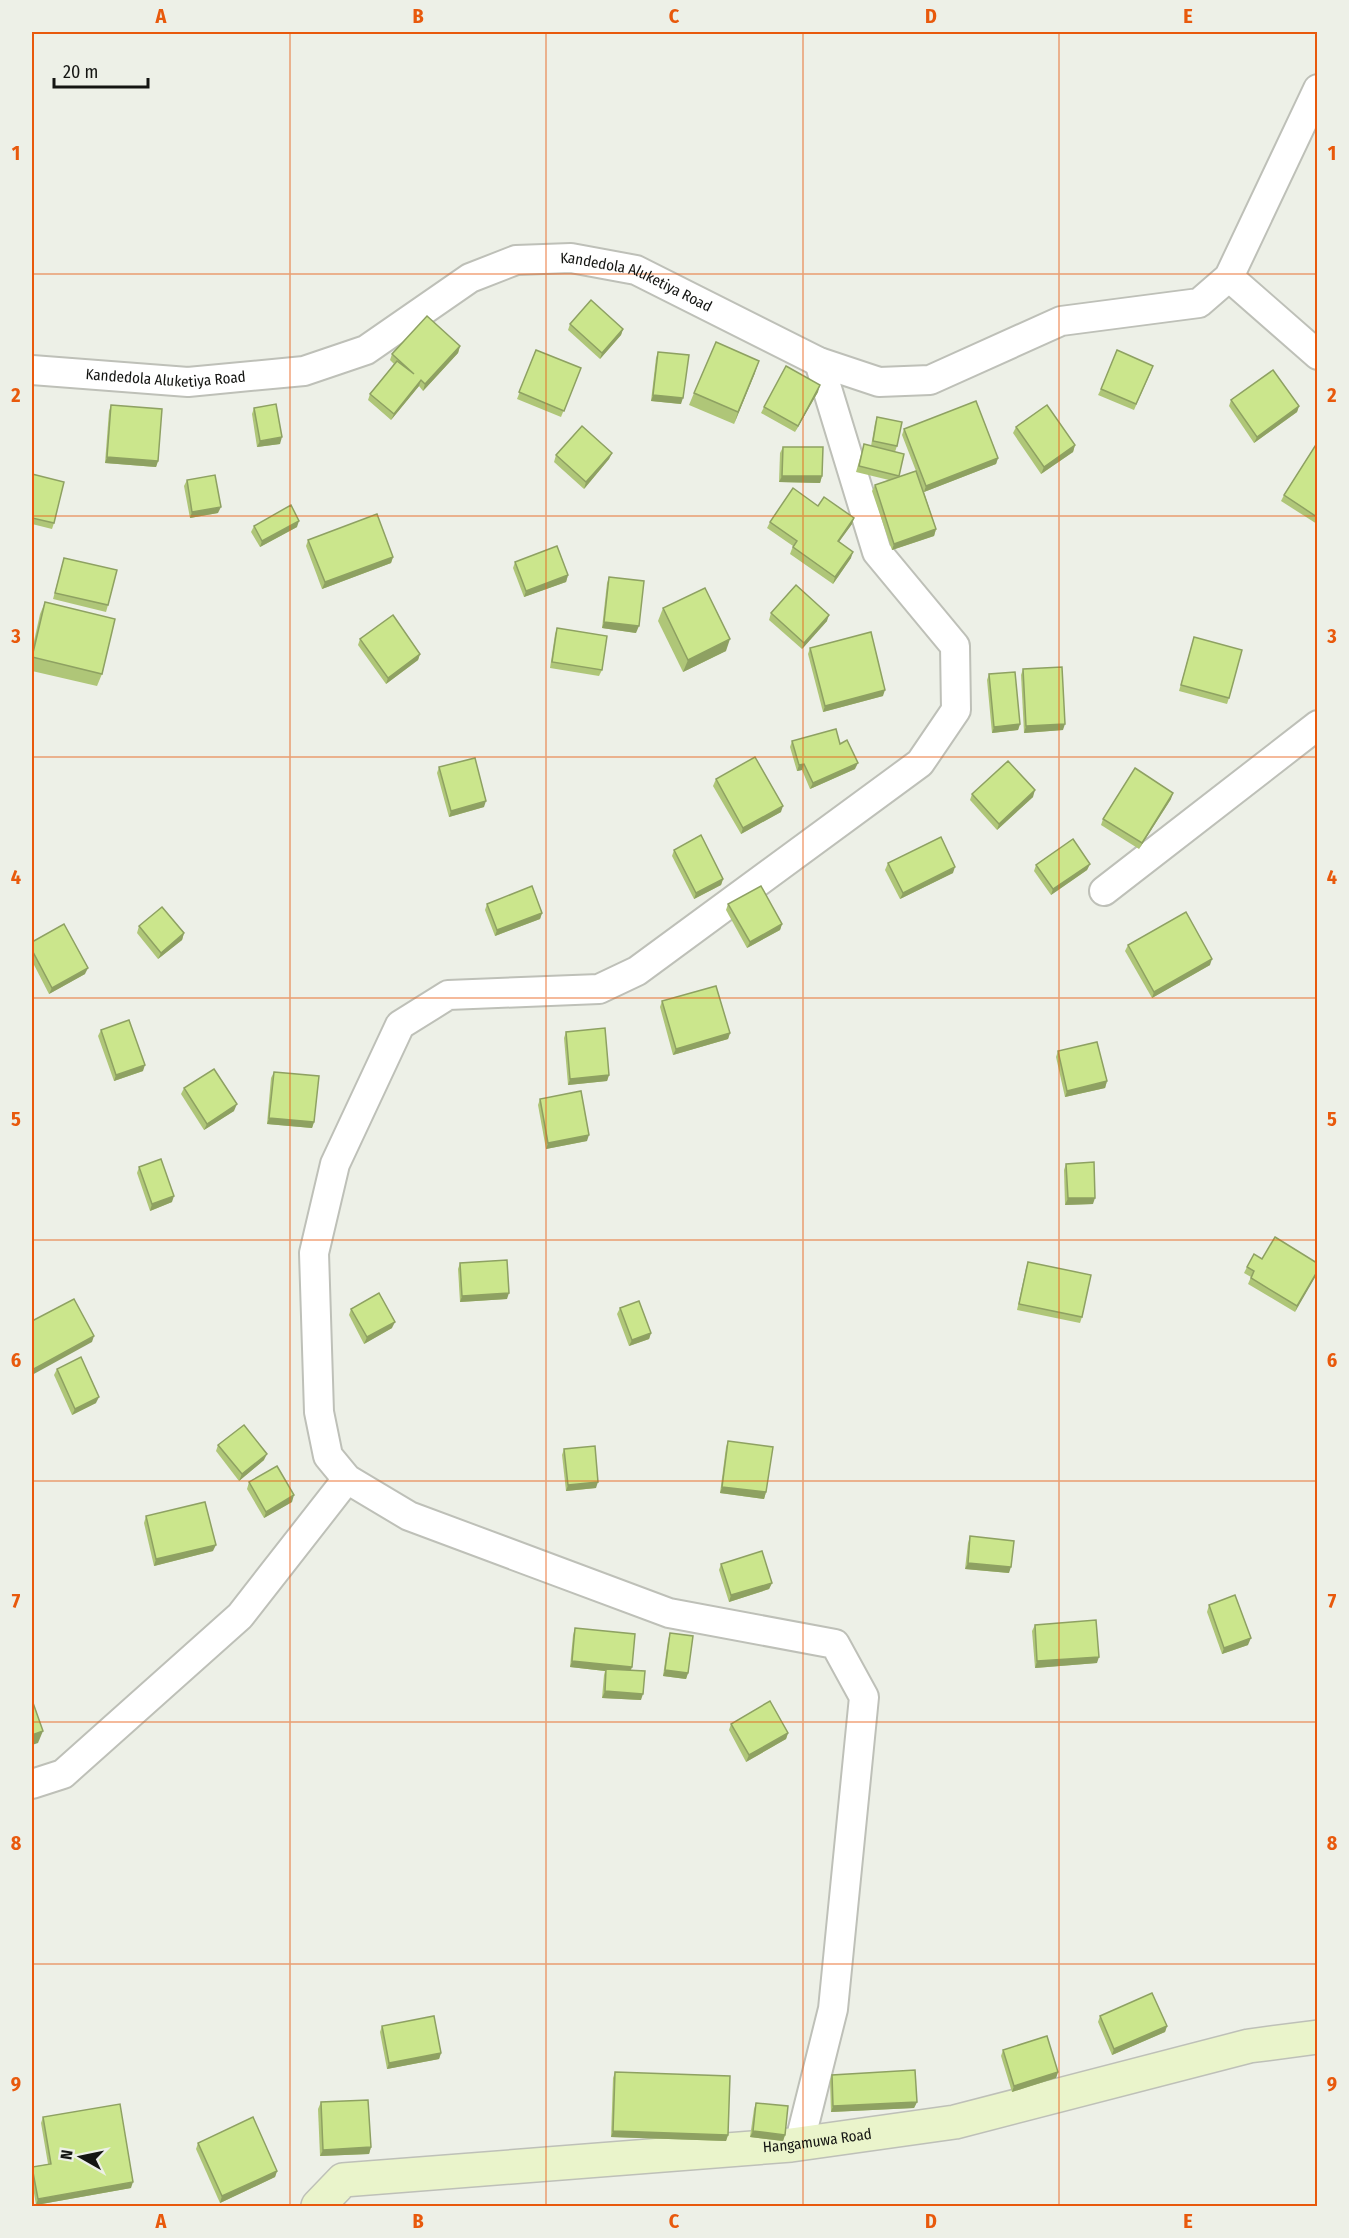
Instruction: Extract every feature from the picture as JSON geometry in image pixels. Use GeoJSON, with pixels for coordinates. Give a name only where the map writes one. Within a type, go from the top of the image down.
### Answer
{"type":"FeatureCollection","features":[{"type":"Feature","properties":{"kind":"street"},"geometry":{"type":"LineString","coordinates":[[1317,89],[1229,277],[1317,355]]}},
{"type":"Feature","properties":{"kind":"street","name":"Kandedola Aluketiya Road"},"geometry":{"type":"LineString","coordinates":[[32,370],[188,382],[304,371],[366,350],[470,278],[516,260],[571,258],[636,270],[819,362],[879,382],[930,380],[1061,321],[1199,303],[1229,277]]}},
{"type":"Feature","properties":{"kind":"street"},"geometry":{"type":"LineString","coordinates":[[790,2145],[801,2137],[833,2009],[864,1697],[835,1644],[669,1613],[408,1516],[347,1479],[328,1456],[319,1412],[314,1252],[335,1164],[400,1024],[448,994],[599,989],[638,971],[920,763],[956,710],[955,646],[877,552],[819,362]]}},
{"type":"Feature","properties":{"kind":"street"},"geometry":{"type":"LineString","coordinates":[[1104,891],[1317,724]]}},
{"type":"Feature","properties":{"kind":"street"},"geometry":{"type":"LineString","coordinates":[[32,1784],[63,1774],[240,1616],[347,1479]]}},
{"type":"Feature","properties":{"kind":"street","name":"Hangamuwa Road"},"geometry":{"type":"LineString","coordinates":[[318,2206],[343,2180],[790,2145],[955,2122],[1249,2046],[1317,2037]]}},
{"type":"Feature","properties":{"kind":"building"},"geometry":{"type":"Polygon","coordinates":[[[591,300],[623,329],[602,353],[570,324],[591,300]]]}},
{"type":"Feature","properties":{"kind":"building"},"geometry":{"type":"Polygon","coordinates":[[[427,316],[460,346],[425,384],[421,380],[394,414],[370,394],[397,361],[414,374],[392,354],[427,316]]]}},
{"type":"Feature","properties":{"kind":"building"},"geometry":{"type":"Polygon","coordinates":[[[716,342],[759,361],[738,412],[694,393],[716,342]]]}},
{"type":"Feature","properties":{"kind":"building"},"geometry":{"type":"Polygon","coordinates":[[[536,350],[581,368],[564,411],[519,392],[536,350]]]}},
{"type":"Feature","properties":{"kind":"building"},"geometry":{"type":"Polygon","coordinates":[[[1117,350],[1153,366],[1136,404],[1101,389],[1117,350]]]}},
{"type":"Feature","properties":{"kind":"building"},"geometry":{"type":"Polygon","coordinates":[[[658,352],[689,355],[683,398],[653,395],[658,352]]]}},
{"type":"Feature","properties":{"kind":"building"},"geometry":{"type":"Polygon","coordinates":[[[786,366],[820,385],[798,426],[764,407],[786,366]]]}},
{"type":"Feature","properties":{"kind":"building"},"geometry":{"type":"Polygon","coordinates":[[[1273,370],[1299,406],[1257,437],[1231,400],[1273,370]]]}},
{"type":"Feature","properties":{"kind":"building"},"geometry":{"type":"Polygon","coordinates":[[[976,401],[998,458],[926,486],[904,429],[976,401]]]}},
{"type":"Feature","properties":{"kind":"building"},"geometry":{"type":"Polygon","coordinates":[[[276,404],[282,437],[260,441],[254,408],[276,404]]]}},
{"type":"Feature","properties":{"kind":"building"},"geometry":{"type":"Polygon","coordinates":[[[111,405],[162,409],[158,461],[107,457],[111,405]]]}},
{"type":"Feature","properties":{"kind":"building"},"geometry":{"type":"Polygon","coordinates":[[[1047,405],[1075,445],[1044,467],[1016,427],[1047,405]]]}},
{"type":"Feature","properties":{"kind":"building"},"geometry":{"type":"Polygon","coordinates":[[[877,417],[902,422],[897,446],[873,441],[877,417]]]}},
{"type":"Feature","properties":{"kind":"building"},"geometry":{"type":"Polygon","coordinates":[[[582,426],[612,453],[586,482],[556,455],[582,426]]]}},
{"type":"Feature","properties":{"kind":"building"},"geometry":{"type":"Polygon","coordinates":[[[1317,443],[1317,517],[1284,495],[1317,443]]]}},
{"type":"Feature","properties":{"kind":"building"},"geometry":{"type":"Polygon","coordinates":[[[864,444],[904,454],[899,476],[859,466],[864,444]]]}},
{"type":"Feature","properties":{"kind":"building"},"geometry":{"type":"Polygon","coordinates":[[[783,447],[823,447],[822,476],[782,476],[783,447]]]}},
{"type":"Feature","properties":{"kind":"building"},"geometry":{"type":"Polygon","coordinates":[[[916,471],[936,529],[894,544],[875,485],[916,471]]]}},
{"type":"Feature","properties":{"kind":"building"},"geometry":{"type":"Polygon","coordinates":[[[32,474],[64,482],[54,523],[32,518],[32,474]]]}},
{"type":"Feature","properties":{"kind":"building"},"geometry":{"type":"Polygon","coordinates":[[[215,475],[221,507],[192,512],[187,480],[215,475]]]}},
{"type":"Feature","properties":{"kind":"building"},"geometry":{"type":"Polygon","coordinates":[[[793,488],[818,506],[824,497],[854,518],[838,541],[853,552],[835,577],[793,547],[797,541],[770,522],[793,488]]]}},
{"type":"Feature","properties":{"kind":"building"},"geometry":{"type":"Polygon","coordinates":[[[291,505],[299,521],[262,541],[254,526],[291,505]]]}},
{"type":"Feature","properties":{"kind":"building"},"geometry":{"type":"Polygon","coordinates":[[[377,514],[393,557],[325,582],[308,540],[377,514]]]}},
{"type":"Feature","properties":{"kind":"building"},"geometry":{"type":"Polygon","coordinates":[[[557,546],[568,575],[526,591],[515,562],[557,546]]]}},
{"type":"Feature","properties":{"kind":"building"},"geometry":{"type":"Polygon","coordinates":[[[64,558],[117,570],[108,605],[55,593],[64,558]]]}},
{"type":"Feature","properties":{"kind":"building"},"geometry":{"type":"Polygon","coordinates":[[[609,577],[644,581],[639,626],[604,622],[609,577]]]}},
{"type":"Feature","properties":{"kind":"building"},"geometry":{"type":"Polygon","coordinates":[[[796,585],[829,615],[804,643],[771,613],[796,585]]]}},
{"type":"Feature","properties":{"kind":"building"},"geometry":{"type":"Polygon","coordinates":[[[705,588],[730,639],[688,660],[663,608],[705,588]]]}},
{"type":"Feature","properties":{"kind":"building"},"geometry":{"type":"Polygon","coordinates":[[[45,602],[115,619],[102,674],[32,657],[45,602]]]}},
{"type":"Feature","properties":{"kind":"building"},"geometry":{"type":"Polygon","coordinates":[[[393,615],[420,654],[388,678],[360,639],[393,615]]]}},
{"type":"Feature","properties":{"kind":"building"},"geometry":{"type":"Polygon","coordinates":[[[557,628],[607,636],[602,670],[552,662],[557,628]]]}},
{"type":"Feature","properties":{"kind":"building"},"geometry":{"type":"Polygon","coordinates":[[[871,632],[885,690],[825,706],[810,648],[871,632]]]}},
{"type":"Feature","properties":{"kind":"building"},"geometry":{"type":"Polygon","coordinates":[[[1194,637],[1242,650],[1229,698],[1181,685],[1194,637]]]}},
{"type":"Feature","properties":{"kind":"building"},"geometry":{"type":"Polygon","coordinates":[[[1062,667],[1065,724],[1026,726],[1023,669],[1062,667]]]}},
{"type":"Feature","properties":{"kind":"building"},"geometry":{"type":"Polygon","coordinates":[[[1015,672],[1020,724],[994,727],[989,674],[1015,672]]]}},
{"type":"Feature","properties":{"kind":"building"},"geometry":{"type":"Polygon","coordinates":[[[836,729],[840,744],[847,740],[858,763],[813,783],[804,764],[799,765],[792,741],[836,729]]]}},
{"type":"Feature","properties":{"kind":"building"},"geometry":{"type":"Polygon","coordinates":[[[755,757],[783,806],[743,828],[716,779],[755,757]]]}},
{"type":"Feature","properties":{"kind":"building"},"geometry":{"type":"Polygon","coordinates":[[[475,758],[486,801],[451,811],[439,767],[475,758]]]}},
{"type":"Feature","properties":{"kind":"building"},"geometry":{"type":"Polygon","coordinates":[[[1008,761],[1035,790],[999,824],[972,794],[1008,761]]]}},
{"type":"Feature","properties":{"kind":"building"},"geometry":{"type":"Polygon","coordinates":[[[1135,768],[1173,793],[1142,843],[1103,819],[1135,768]]]}},
{"type":"Feature","properties":{"kind":"building"},"geometry":{"type":"Polygon","coordinates":[[[701,835],[723,879],[696,893],[674,850],[701,835]]]}},
{"type":"Feature","properties":{"kind":"building"},"geometry":{"type":"Polygon","coordinates":[[[941,837],[955,867],[903,893],[888,863],[941,837]]]}},
{"type":"Feature","properties":{"kind":"building"},"geometry":{"type":"Polygon","coordinates":[[[1073,839],[1090,864],[1053,889],[1036,865],[1073,839]]]}},
{"type":"Feature","properties":{"kind":"building"},"geometry":{"type":"Polygon","coordinates":[[[532,886],[542,913],[497,930],[487,904],[532,886]]]}},
{"type":"Feature","properties":{"kind":"building"},"geometry":{"type":"Polygon","coordinates":[[[761,886],[782,924],[750,942],[728,904],[761,886]]]}},
{"type":"Feature","properties":{"kind":"building"},"geometry":{"type":"Polygon","coordinates":[[[162,907],[184,933],[161,953],[139,926],[162,907]]]}},
{"type":"Feature","properties":{"kind":"building"},"geometry":{"type":"Polygon","coordinates":[[[1186,912],[1212,959],[1154,992],[1128,945],[1186,912]]]}},
{"type":"Feature","properties":{"kind":"building"},"geometry":{"type":"Polygon","coordinates":[[[64,924],[88,968],[52,988],[32,950],[32,942],[64,924]]]}},
{"type":"Feature","properties":{"kind":"building"},"geometry":{"type":"Polygon","coordinates":[[[716,986],[730,1033],[676,1049],[662,1001],[716,986]]]}},
{"type":"Feature","properties":{"kind":"building"},"geometry":{"type":"Polygon","coordinates":[[[129,1020],[145,1065],[116,1075],[101,1030],[129,1020]]]}},
{"type":"Feature","properties":{"kind":"building"},"geometry":{"type":"Polygon","coordinates":[[[605,1028],[609,1075],[570,1079],[566,1032],[605,1028]]]}},
{"type":"Feature","properties":{"kind":"building"},"geometry":{"type":"Polygon","coordinates":[[[1097,1042],[1107,1081],[1067,1091],[1058,1051],[1097,1042]]]}},
{"type":"Feature","properties":{"kind":"building"},"geometry":{"type":"Polygon","coordinates":[[[214,1069],[237,1104],[207,1124],[184,1088],[214,1069]]]}},
{"type":"Feature","properties":{"kind":"building"},"geometry":{"type":"Polygon","coordinates":[[[274,1072],[319,1076],[314,1122],[269,1118],[274,1072]]]}},
{"type":"Feature","properties":{"kind":"building"},"geometry":{"type":"Polygon","coordinates":[[[581,1091],[589,1135],[548,1143],[540,1099],[581,1091]]]}},
{"type":"Feature","properties":{"kind":"building"},"geometry":{"type":"Polygon","coordinates":[[[161,1159],[174,1196],[152,1204],[139,1167],[161,1159]]]}},
{"type":"Feature","properties":{"kind":"building"},"geometry":{"type":"Polygon","coordinates":[[[1094,1162],[1095,1198],[1068,1198],[1066,1164],[1094,1162]]]}},
{"type":"Feature","properties":{"kind":"building"},"geometry":{"type":"Polygon","coordinates":[[[1275,1237],[1317,1263],[1317,1272],[1297,1306],[1251,1278],[1254,1271],[1247,1267],[1254,1254],[1262,1259],[1275,1237]]]}},
{"type":"Feature","properties":{"kind":"building"},"geometry":{"type":"Polygon","coordinates":[[[507,1260],[509,1293],[462,1296],[460,1263],[507,1260]]]}},
{"type":"Feature","properties":{"kind":"building"},"geometry":{"type":"Polygon","coordinates":[[[1028,1262],[1091,1275],[1082,1317],[1019,1304],[1028,1262]]]}},
{"type":"Feature","properties":{"kind":"building"},"geometry":{"type":"Polygon","coordinates":[[[379,1293],[395,1322],[367,1337],[351,1309],[379,1293]]]}},
{"type":"Feature","properties":{"kind":"building"},"geometry":{"type":"Polygon","coordinates":[[[74,1299],[94,1336],[32,1370],[32,1321],[74,1299]]]}},
{"type":"Feature","properties":{"kind":"building"},"geometry":{"type":"Polygon","coordinates":[[[639,1301],[651,1333],[632,1340],[620,1308],[639,1301]]]}},
{"type":"Feature","properties":{"kind":"building"},"geometry":{"type":"Polygon","coordinates":[[[81,1357],[99,1397],[75,1409],[57,1369],[81,1357]]]}},
{"type":"Feature","properties":{"kind":"building"},"geometry":{"type":"Polygon","coordinates":[[[244,1425],[267,1454],[242,1474],[218,1445],[244,1425]]]}},
{"type":"Feature","properties":{"kind":"building"},"geometry":{"type":"Polygon","coordinates":[[[728,1441],[773,1447],[766,1492],[722,1487],[728,1441]]]}},
{"type":"Feature","properties":{"kind":"building"},"geometry":{"type":"Polygon","coordinates":[[[595,1446],[598,1482],[568,1485],[564,1449],[595,1446]]]}},
{"type":"Feature","properties":{"kind":"building"},"geometry":{"type":"Polygon","coordinates":[[[277,1466],[294,1495],[266,1512],[249,1482],[277,1466]]]}},
{"type":"Feature","properties":{"kind":"building"},"geometry":{"type":"Polygon","coordinates":[[[205,1502],[216,1545],[156,1559],[146,1516],[205,1502]]]}},
{"type":"Feature","properties":{"kind":"building"},"geometry":{"type":"Polygon","coordinates":[[[970,1536],[1014,1541],[1011,1567],[968,1563],[970,1536]]]}},
{"type":"Feature","properties":{"kind":"building"},"geometry":{"type":"Polygon","coordinates":[[[762,1551],[772,1583],[731,1595],[721,1564],[762,1551]]]}},
{"type":"Feature","properties":{"kind":"building"},"geometry":{"type":"Polygon","coordinates":[[[1235,1595],[1251,1638],[1224,1648],[1209,1605],[1235,1595]]]}},
{"type":"Feature","properties":{"kind":"building"},"geometry":{"type":"Polygon","coordinates":[[[1096,1620],[1099,1657],[1037,1661],[1035,1625],[1096,1620]]]}},
{"type":"Feature","properties":{"kind":"building"},"geometry":{"type":"Polygon","coordinates":[[[575,1628],[635,1634],[632,1667],[572,1661],[575,1628]]]}},
{"type":"Feature","properties":{"kind":"building"},"geometry":{"type":"Polygon","coordinates":[[[670,1633],[693,1636],[688,1673],[665,1670],[670,1633]]]}},
{"type":"Feature","properties":{"kind":"building"},"geometry":{"type":"Polygon","coordinates":[[[606,1669],[645,1671],[643,1694],[605,1691],[606,1669]]]}},
{"type":"Feature","properties":{"kind":"building"},"geometry":{"type":"Polygon","coordinates":[[[32,1700],[43,1731],[32,1735],[32,1700]]]}},
{"type":"Feature","properties":{"kind":"building"},"geometry":{"type":"Polygon","coordinates":[[[770,1701],[788,1733],[749,1755],[731,1724],[770,1701]]]}},
{"type":"Feature","properties":{"kind":"building"},"geometry":{"type":"Polygon","coordinates":[[[1152,1993],[1167,2026],[1114,2049],[1100,2016],[1152,1993]]]}},
{"type":"Feature","properties":{"kind":"building"},"geometry":{"type":"Polygon","coordinates":[[[434,2016],[441,2053],[389,2063],[382,2026],[434,2016]]]}},
{"type":"Feature","properties":{"kind":"building"},"geometry":{"type":"Polygon","coordinates":[[[1047,2036],[1058,2072],[1014,2086],[1003,2050],[1047,2036]]]}},
{"type":"Feature","properties":{"kind":"building"},"geometry":{"type":"Polygon","coordinates":[[[915,2070],[917,2102],[833,2106],[832,2075],[915,2070]]]}},
{"type":"Feature","properties":{"kind":"building"},"geometry":{"type":"Polygon","coordinates":[[[615,2072],[730,2076],[728,2135],[613,2131],[615,2072]]]}},
{"type":"Feature","properties":{"kind":"building"},"geometry":{"type":"Polygon","coordinates":[[[368,2100],[371,2147],[323,2150],[321,2102],[368,2100]]]}},
{"type":"Feature","properties":{"kind":"building"},"geometry":{"type":"Polygon","coordinates":[[[756,2103],[788,2106],[785,2135],[753,2131],[756,2103]]]}},
{"type":"Feature","properties":{"kind":"building"},"geometry":{"type":"Polygon","coordinates":[[[120,2104],[133,2182],[38,2199],[32,2167],[51,2164],[43,2117],[120,2104]]]}},
{"type":"Feature","properties":{"kind":"building"},"geometry":{"type":"Polygon","coordinates":[[[253,2117],[277,2171],[222,2196],[198,2143],[253,2117]]]}}]}
